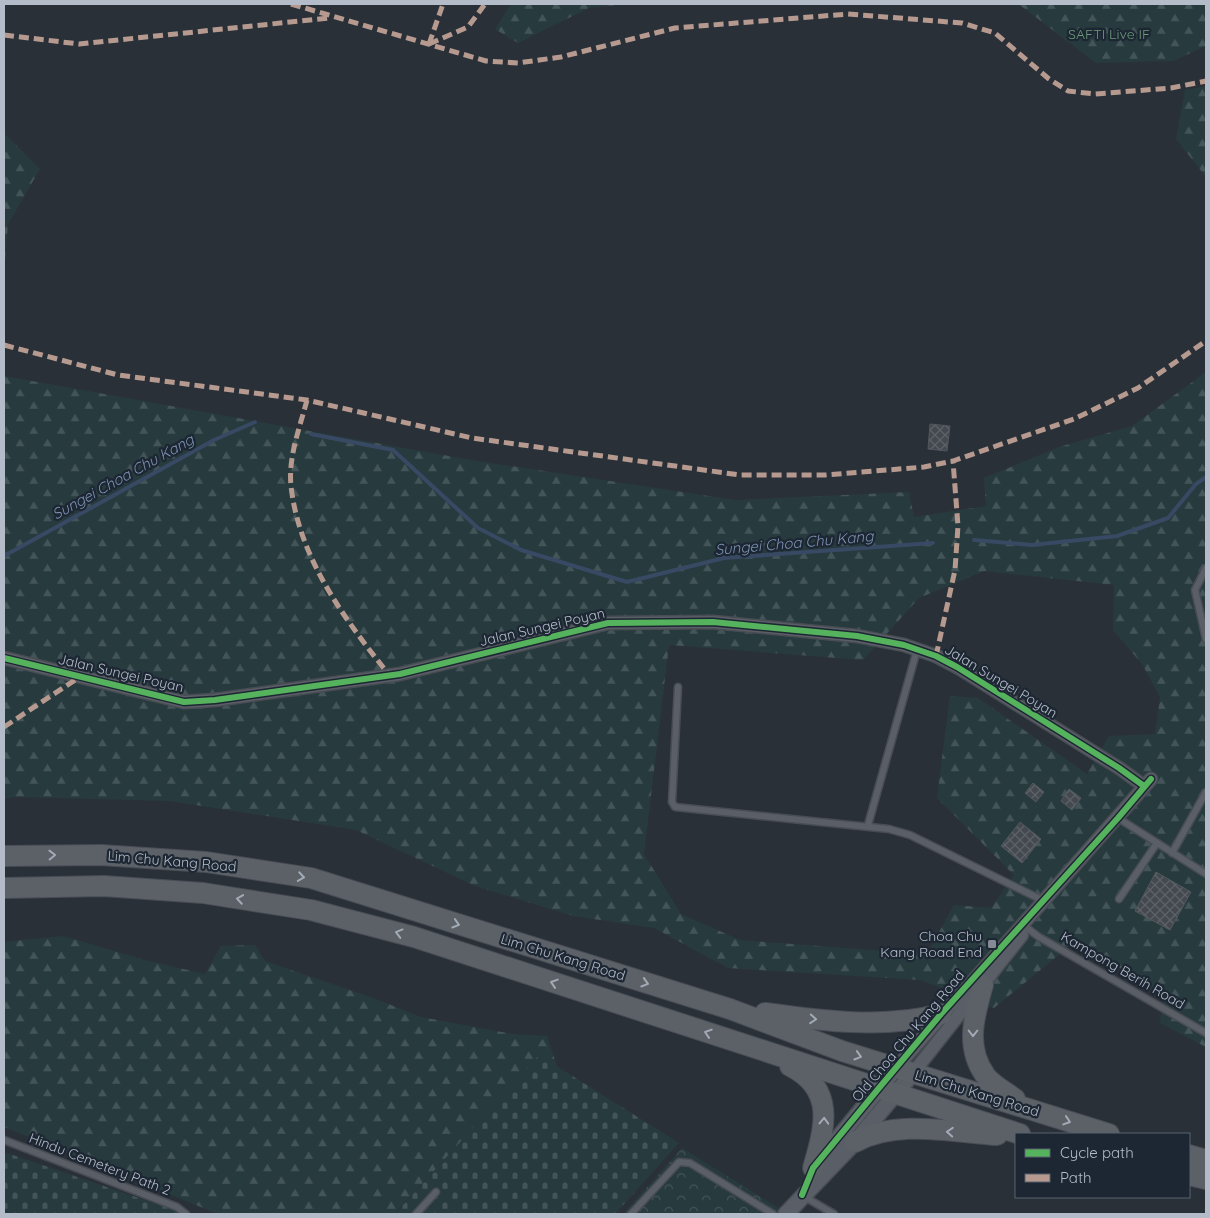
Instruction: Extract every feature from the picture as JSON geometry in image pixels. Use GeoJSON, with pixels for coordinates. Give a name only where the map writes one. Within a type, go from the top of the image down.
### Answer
{"type":"FeatureCollection","features":[{"type":"Feature","properties":{"kind":"main road","name":"Lim Chu Kang Road"},"geometry":{"type":"LineString","coordinates":[[4,856],[101,855],[206,862],[311,878],[730,1009],[842,1051],[1106,1133]]}},
{"type":"Feature","properties":{"kind":"main road","name":"Lim Chu Kang Road"},"geometry":{"type":"LineString","coordinates":[[4,888],[104,886],[203,893],[311,910],[414,937],[1017,1133]]}},
{"type":"Feature","properties":{"kind":"main road"},"geometry":{"type":"LineString","coordinates":[[983,985],[973,1018],[973,1054],[985,1076],[1026,1108]]}},
{"type":"Feature","properties":{"kind":"main road"},"geometry":{"type":"LineString","coordinates":[[730,1009],[823,1020],[903,1021],[941,1014]]}},
{"type":"Feature","properties":{"kind":"main road"},"geometry":{"type":"LineString","coordinates":[[755,1048],[799,1070],[816,1086],[823,1101],[824,1116],[823,1134],[814,1168]]}},
{"type":"Feature","properties":{"kind":"main road"},"geometry":{"type":"LineString","coordinates":[[855,1142],[871,1133],[915,1129],[1015,1136]]}},
{"type":"Feature","properties":{"kind":"main road"},"geometry":{"type":"LineString","coordinates":[[1190,1155],[1206,1160]]}},
{"type":"Feature","properties":{"kind":"main road"},"geometry":{"type":"LineString","coordinates":[[1190,1175],[1206,1179]]}},
{"type":"Feature","properties":{"kind":"street","name":"Jalan Sungei Poyan"},"geometry":{"type":"LineString","coordinates":[[4,658],[184,702],[215,700],[400,674],[608,623],[713,622],[857,636],[904,645],[957,667],[1119,768],[1148,782]]}},
{"type":"Feature","properties":{"kind":"street","name":"Old Choa Chu Kang Road"},"geometry":{"type":"LineString","coordinates":[[905,1070],[941,1014],[1044,901],[1148,782]]}},
{"type":"Feature","properties":{"kind":"street","name":"Old Choa Chu Kang Road"},"geometry":{"type":"LineString","coordinates":[[802,1196],[814,1168],[983,985],[1028,928],[1044,901]]}},
{"type":"Feature","properties":{"kind":"street","name":"Old Choa Chu Kang Road"},"geometry":{"type":"LineString","coordinates":[[786,1214],[855,1142],[887,1091]]}},
{"type":"Feature","properties":{"kind":"lane"},"geometry":{"type":"LineString","coordinates":[[1206,568],[1195,590],[1206,639]]}},
{"type":"Feature","properties":{"kind":"lane"},"geometry":{"type":"LineString","coordinates":[[868,825],[917,650]]}},
{"type":"Feature","properties":{"kind":"lane"},"geometry":{"type":"LineString","coordinates":[[678,687],[672,802],[675,807],[868,825],[910,835],[1044,901]]}},
{"type":"Feature","properties":{"kind":"lane"},"geometry":{"type":"LineString","coordinates":[[1172,853],[1206,792]]}},
{"type":"Feature","properties":{"kind":"lane"},"geometry":{"type":"LineString","coordinates":[[1118,818],[1206,874]]}},
{"type":"Feature","properties":{"kind":"lane"},"geometry":{"type":"LineString","coordinates":[[1119,898],[1157,843]]}},
{"type":"Feature","properties":{"kind":"lane","name":"Kampong Berih Road"},"geometry":{"type":"LineString","coordinates":[[1028,928],[1039,937],[1206,1033]]}},
{"type":"Feature","properties":{"kind":"lane","name":"Hindu Cemetery Path 2"},"geometry":{"type":"LineString","coordinates":[[4,1140],[177,1207],[186,1214]]}},
{"type":"Feature","properties":{"kind":"lane"},"geometry":{"type":"LineString","coordinates":[[632,1214],[679,1162],[690,1163],[773,1214]]}},
{"type":"Feature","properties":{"kind":"lane"},"geometry":{"type":"LineString","coordinates":[[416,1214],[436,1192]]}},
{"type":"Feature","properties":{"kind":"lane"},"geometry":{"type":"LineString","coordinates":[[802,1196],[834,1214]]}},
{"type":"Feature","properties":{"kind":"green space"},"geometry":{"type":"Polygon","coordinates":[[[511,4],[627,4],[589,8],[518,43],[495,29],[511,4]]]}},
{"type":"Feature","properties":{"kind":"green space","name":"SAFTI Live IF"},"geometry":{"type":"Polygon","coordinates":[[[1011,4],[1206,4],[1206,46],[1173,61],[1096,63],[1021,6],[1011,4]]]}},
{"type":"Feature","properties":{"kind":"green space"},"geometry":{"type":"Polygon","coordinates":[[[1206,86],[1206,177],[1176,139],[1185,90],[1206,86]]]}},
{"type":"Feature","properties":{"kind":"green space"},"geometry":{"type":"Polygon","coordinates":[[[4,133],[40,169],[8,224],[4,272],[4,133]]]}},
{"type":"Feature","properties":{"kind":"green space"},"geometry":{"type":"Polygon","coordinates":[[[1206,372],[1206,1047],[1160,1023],[1163,996],[1077,940],[994,1008],[920,980],[728,968],[654,928],[573,916],[475,886],[356,830],[170,801],[16,797],[4,799],[4,376],[471,460],[735,500],[909,492],[914,517],[986,506],[984,478],[1059,447],[1132,426],[1206,372]],[[984,571],[919,598],[863,660],[669,645],[644,854],[681,914],[740,940],[927,954],[954,905],[991,908],[1014,875],[937,798],[950,696],[978,698],[1087,774],[1109,736],[1155,734],[1160,697],[1142,664],[1113,630],[1114,585],[984,571]]]}},
{"type":"Feature","properties":{"kind":"green space"},"geometry":{"type":"Polygon","coordinates":[[[63,936],[145,960],[205,974],[221,946],[255,945],[265,961],[376,999],[421,1017],[513,1034],[547,1036],[560,1075],[531,1202],[446,1158],[394,1214],[218,1214],[4,1127],[4,942],[63,936]]]}},
{"type":"Feature","properties":{"kind":"green space"},"geometry":{"type":"Polygon","coordinates":[[[539,1055],[679,1143],[615,1214],[395,1214],[539,1055]]]}},
{"type":"Feature","properties":{"kind":"green space"},"geometry":{"type":"Polygon","coordinates":[[[682,1148],[780,1209],[775,1214],[623,1214],[682,1148]]]}},
{"type":"Feature","properties":{"kind":"green space"},"geometry":{"type":"Polygon","coordinates":[[[4,1152],[186,1214],[4,1214],[4,1152]]]}},
{"type":"Feature","properties":{"kind":"building"},"geometry":{"type":"Polygon","coordinates":[[[930,424],[950,426],[947,451],[928,449],[930,424]]]}},
{"type":"Feature","properties":{"kind":"building"},"geometry":{"type":"Polygon","coordinates":[[[1033,783],[1044,792],[1036,802],[1025,793],[1033,783]]]}},
{"type":"Feature","properties":{"kind":"building"},"geometry":{"type":"Polygon","coordinates":[[[1069,789],[1081,798],[1072,810],[1061,801],[1069,789]]]}},
{"type":"Feature","properties":{"kind":"building"},"geometry":{"type":"Polygon","coordinates":[[[1020,822],[1041,839],[1022,863],[1001,846],[1020,822]]]}},
{"type":"Feature","properties":{"kind":"building"},"geometry":{"type":"Polygon","coordinates":[[[1156,872],[1191,892],[1170,930],[1135,911],[1156,872]]]}},
{"type":"Feature","properties":{"kind":"waterway","name":"Sungei Choa Chu Kang"},"geometry":{"type":"LineString","coordinates":[[4,556],[214,440],[255,422]]}},
{"type":"Feature","properties":{"kind":"waterway","name":"Sungei Choa Chu Kang"},"geometry":{"type":"LineString","coordinates":[[311,434],[393,450],[478,528],[521,550],[627,582],[724,558],[933,543]]}},
{"type":"Feature","properties":{"kind":"waterway","name":"Sungei Choa Chu Kang"},"geometry":{"type":"LineString","coordinates":[[974,540],[1032,545],[1117,536],[1168,518],[1196,484],[1206,477]]}},
{"type":"Feature","properties":{"kind":"marked path"},"geometry":{"type":"LineString","coordinates":[[291,4],[486,61],[518,63],[561,57],[675,28],[848,14],[962,23],[995,33],[1049,79],[1068,91],[1095,94],[1171,88],[1206,81]]}},
{"type":"Feature","properties":{"kind":"marked path"},"geometry":{"type":"LineString","coordinates":[[429,44],[443,4]]}},
{"type":"Feature","properties":{"kind":"marked path"},"geometry":{"type":"LineString","coordinates":[[429,44],[468,27],[485,4]]}},
{"type":"Feature","properties":{"kind":"marked path"},"geometry":{"type":"LineString","coordinates":[[4,35],[79,44],[329,18]]}},
{"type":"Feature","properties":{"kind":"marked path"},"geometry":{"type":"LineString","coordinates":[[4,345],[118,375],[307,400],[472,438],[740,475],[825,475],[924,467],[953,461],[1074,419],[1138,388],[1206,341]]}},
{"type":"Feature","properties":{"kind":"marked path"},"geometry":{"type":"LineString","coordinates":[[307,400],[291,464],[291,486],[296,513],[314,564],[327,588],[341,611],[390,676]]}},
{"type":"Feature","properties":{"kind":"marked path"},"geometry":{"type":"LineString","coordinates":[[936,656],[955,570],[958,526],[953,461]]}},
{"type":"Feature","properties":{"kind":"marked path"},"geometry":{"type":"LineString","coordinates":[[4,727],[81,676]]}},
{"type":"Feature","properties":{"kind":"cycle path"},"geometry":{"type":"LineString","coordinates":[[4,658],[184,702],[215,700],[400,674],[608,623],[713,622],[857,636],[904,645],[936,656],[957,667],[1119,768],[1144,786]]}},
{"type":"Feature","properties":{"kind":"cycle path"},"geometry":{"type":"LineString","coordinates":[[802,1195],[813,1168],[941,1014],[1151,779]]}},
{"type":"Feature","properties":{"kind":"place","name":"Choa Chu Kang Road End"},"geometry":{"type":"Point","coordinates":[992,944]}}]}
